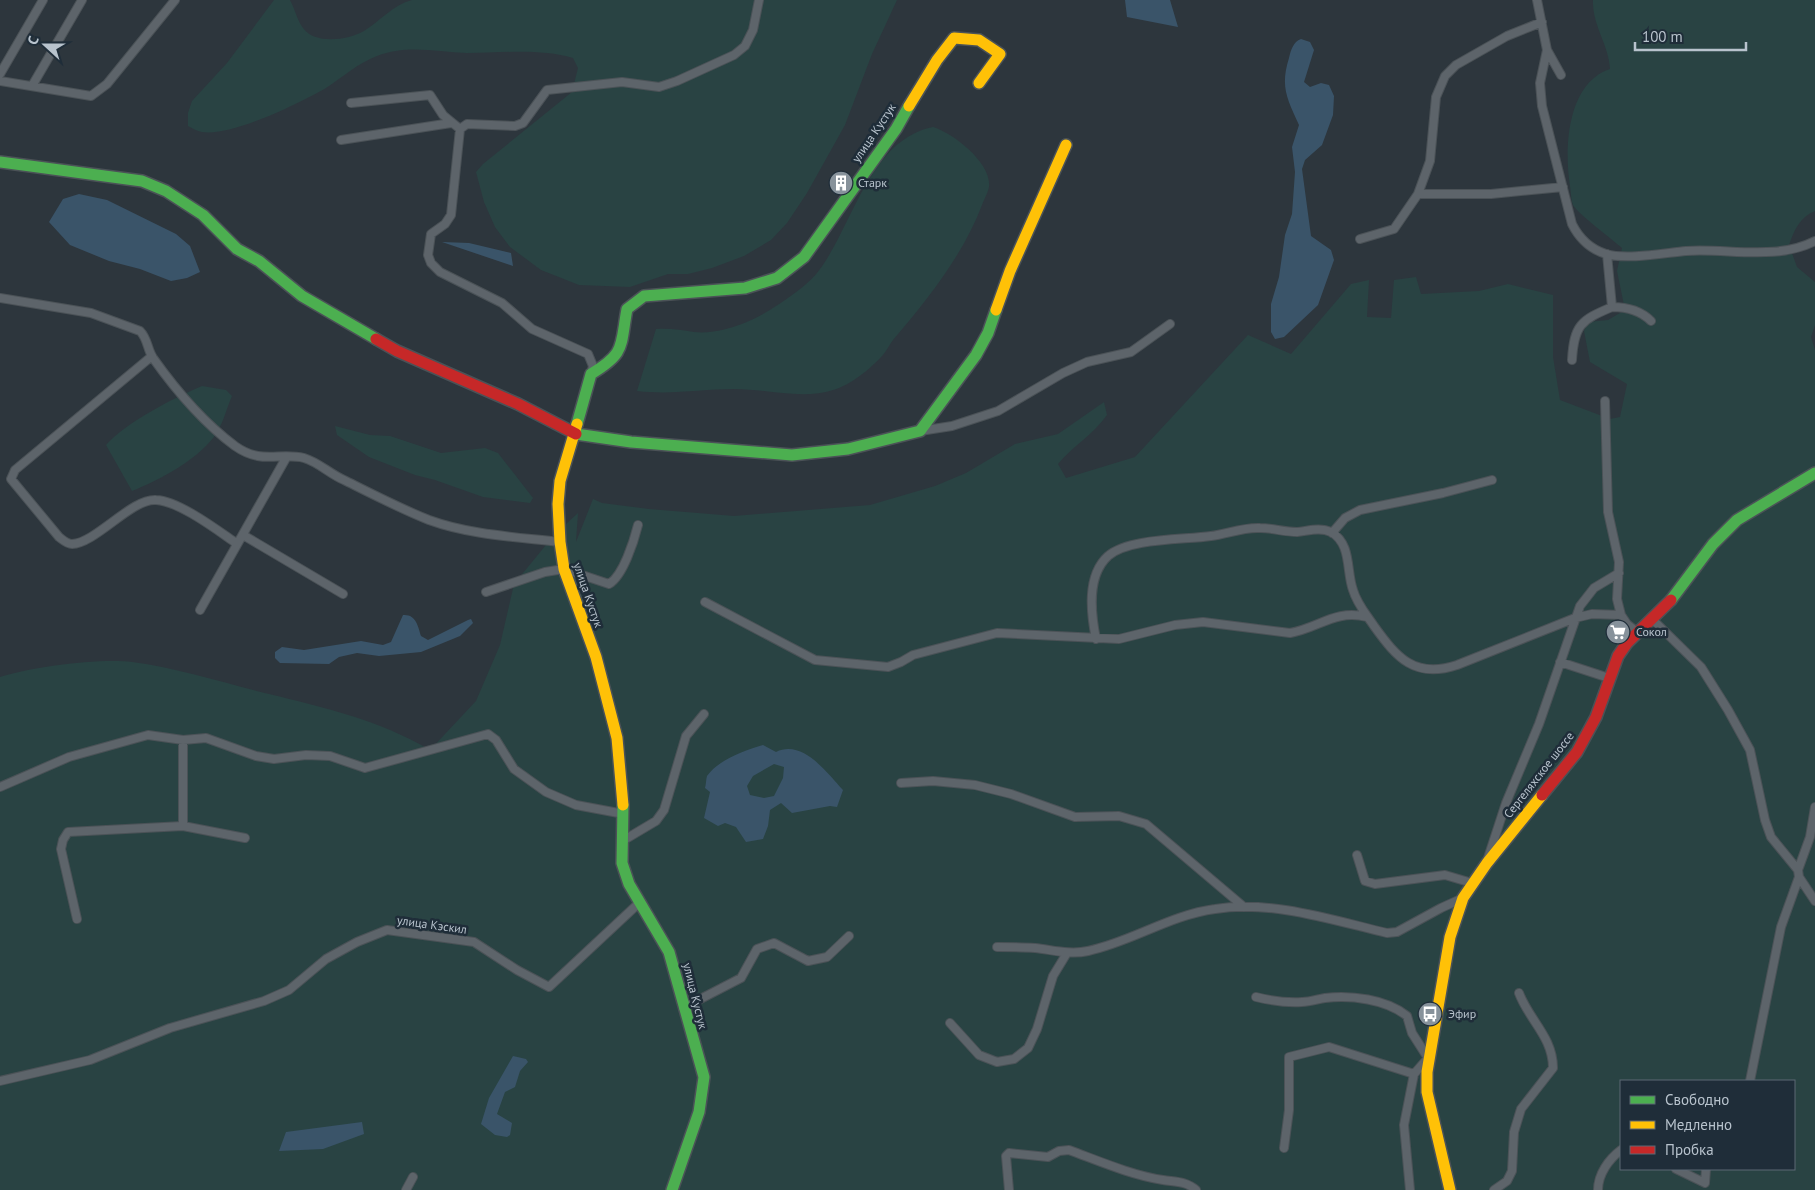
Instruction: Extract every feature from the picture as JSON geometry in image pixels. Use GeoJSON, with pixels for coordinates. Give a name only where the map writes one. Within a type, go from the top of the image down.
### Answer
{"type":"FeatureCollection","features":[{"type":"Feature","properties":{"kind":"street"},"geometry":{"type":"LineString","coordinates":[[0,74],[43,0]]}},
{"type":"Feature","properties":{"kind":"street"},"geometry":{"type":"LineString","coordinates":[[32,86],[82,0]]}},
{"type":"Feature","properties":{"kind":"street"},"geometry":{"type":"LineString","coordinates":[[0,81],[80,96],[91,96],[98,92],[175,0]]}},
{"type":"Feature","properties":{"kind":"street"},"geometry":{"type":"LineString","coordinates":[[591,374],[593,366],[588,354],[532,329],[502,303],[440,272],[431,263],[428,246],[431,234],[445,224],[451,215],[460,130],[467,124],[515,126],[523,122],[548,90],[622,82],[659,87],[677,81],[734,55],[745,46],[753,30],[760,0]]}},
{"type":"Feature","properties":{"kind":"street"},"geometry":{"type":"LineString","coordinates":[[1537,0],[1547,50],[1561,75]]}},
{"type":"Feature","properties":{"kind":"street"},"geometry":{"type":"LineString","coordinates":[[1360,239],[1394,229],[1418,194],[1430,161],[1436,97],[1445,76],[1456,65],[1507,36],[1542,22]]}},
{"type":"Feature","properties":{"kind":"street","name":"улица Кустук"},"geometry":{"type":"LineString","coordinates":[[672,1190],[699,1112],[704,1077],[683,1008],[669,952],[638,903],[622,863],[624,814],[621,762],[617,738],[596,657],[564,569],[560,542],[558,504],[560,481],[591,374],[611,362],[619,352],[627,309],[644,296],[745,288],[777,278],[804,257],[896,129],[937,60],[954,38],[968,37],[984,40],[1000,54],[978,83]]}},
{"type":"Feature","properties":{"kind":"street"},"geometry":{"type":"LineString","coordinates":[[1547,50],[1540,84],[1542,106],[1572,224],[1578,235],[1587,243],[1607,254],[1779,250],[1793,249],[1815,241]]}},
{"type":"Feature","properties":{"kind":"street"},"geometry":{"type":"LineString","coordinates":[[352,103],[430,95],[450,123],[460,130]]}},
{"type":"Feature","properties":{"kind":"street"},"geometry":{"type":"LineString","coordinates":[[341,140],[450,123]]}},
{"type":"Feature","properties":{"kind":"street"},"geometry":{"type":"LineString","coordinates":[[920,431],[976,355],[988,333],[1010,271],[1066,145]]}},
{"type":"Feature","properties":{"kind":"street"},"geometry":{"type":"LineString","coordinates":[[0,162],[142,181],[166,191],[203,215],[237,249],[259,260],[302,296],[398,351],[518,404],[573,434],[631,442],[792,455],[848,449],[920,431],[952,426],[998,411],[1063,373],[1087,362],[1131,352],[1170,324]]}},
{"type":"Feature","properties":{"kind":"street"},"geometry":{"type":"LineString","coordinates":[[1418,194],[1491,194],[1563,187]]}},
{"type":"Feature","properties":{"kind":"street"},"geometry":{"type":"LineString","coordinates":[[1607,254],[1612,306]]}},
{"type":"Feature","properties":{"kind":"street"},"geometry":{"type":"LineString","coordinates":[[0,298],[90,313],[114,320],[140,331],[152,356],[213,427],[236,447],[251,455],[264,458],[305,459],[343,480],[430,520],[501,535],[560,542]]}},
{"type":"Feature","properties":{"kind":"street"},"geometry":{"type":"LineString","coordinates":[[1572,360],[1573,339],[1580,325],[1593,314],[1612,306],[1635,310],[1644,314],[1651,321]]}},
{"type":"Feature","properties":{"kind":"street"},"geometry":{"type":"LineString","coordinates":[[152,356],[15,470],[11,479],[65,542],[73,544],[87,538],[132,510],[156,500],[194,515],[236,543]]}},
{"type":"Feature","properties":{"kind":"street"},"geometry":{"type":"LineString","coordinates":[[1605,401],[1608,512],[1617,554],[1619,574],[1617,600],[1621,615],[1627,624],[1637,632]]}},
{"type":"Feature","properties":{"kind":"street"},"geometry":{"type":"LineString","coordinates":[[200,610],[236,543],[286,458]]}},
{"type":"Feature","properties":{"kind":"street","name":"Сергеляхское шоссе"},"geometry":{"type":"LineString","coordinates":[[1450,1190],[1427,1092],[1428,1058],[1437,1021],[1450,936],[1463,898],[1487,863],[1577,752],[1596,717],[1618,656],[1637,632],[1675,596],[1713,544],[1737,520],[1815,473]]}},
{"type":"Feature","properties":{"kind":"street"},"geometry":{"type":"LineString","coordinates":[[1332,533],[1345,518],[1360,510],[1443,493],[1492,480]]}},
{"type":"Feature","properties":{"kind":"street"},"geometry":{"type":"LineString","coordinates":[[486,592],[545,572],[564,569],[609,584],[614,582],[628,556],[638,525]]}},
{"type":"Feature","properties":{"kind":"street"},"geometry":{"type":"LineString","coordinates":[[1096,639],[1091,610],[1092,595],[1101,565],[1113,553],[1138,545],[1209,536],[1246,528],[1297,532],[1316,529],[1332,533],[1341,541],[1344,548],[1352,588],[1368,617],[1397,656],[1411,665],[1431,671],[1457,665],[1575,618],[1592,614],[1621,615]]}},
{"type":"Feature","properties":{"kind":"street"},"geometry":{"type":"LineString","coordinates":[[242,535],[343,594]]}},
{"type":"Feature","properties":{"kind":"street"},"geometry":{"type":"LineString","coordinates":[[1487,863],[1506,803],[1539,724],[1580,606],[1594,588],[1619,574]]}},
{"type":"Feature","properties":{"kind":"street"},"geometry":{"type":"LineString","coordinates":[[706,602],[815,660],[888,667],[901,662],[913,654],[997,633],[1119,639],[1175,625],[1203,622],[1290,632],[1299,631],[1339,616],[1356,614],[1368,617]]}},
{"type":"Feature","properties":{"kind":"street"},"geometry":{"type":"LineString","coordinates":[[1652,619],[1701,666],[1728,710],[1750,750],[1765,820],[1771,837],[1799,874],[1815,901]]}},
{"type":"Feature","properties":{"kind":"street"},"geometry":{"type":"LineString","coordinates":[[1560,662],[1609,678]]}},
{"type":"Feature","properties":{"kind":"street"},"geometry":{"type":"LineString","coordinates":[[624,840],[656,821],[664,810],[686,736],[704,714]]}},
{"type":"Feature","properties":{"kind":"street"},"geometry":{"type":"LineString","coordinates":[[0,787],[69,756],[148,735],[183,740],[206,738],[256,756],[274,759],[306,755],[330,756],[365,768],[488,734],[496,740],[514,769],[546,792],[576,804],[624,814]]}},
{"type":"Feature","properties":{"kind":"street"},"geometry":{"type":"LineString","coordinates":[[183,740],[183,826]]}},
{"type":"Feature","properties":{"kind":"street"},"geometry":{"type":"LineString","coordinates":[[901,783],[933,781],[975,785],[1011,794],[1075,817],[1119,816],[1146,824],[1244,907]]}},
{"type":"Feature","properties":{"kind":"street"},"geometry":{"type":"LineString","coordinates":[[1750,1080],[1782,927],[1810,837],[1815,807]]}},
{"type":"Feature","properties":{"kind":"street"},"geometry":{"type":"LineString","coordinates":[[77,919],[62,849],[63,840],[68,832],[183,826],[245,838]]}},
{"type":"Feature","properties":{"kind":"street"},"geometry":{"type":"LineString","coordinates":[[1357,855],[1365,880],[1375,884],[1445,875],[1472,883]]}},
{"type":"Feature","properties":{"kind":"street"},"geometry":{"type":"LineString","coordinates":[[997,947],[1036,948],[1067,953],[1088,951],[1148,928],[1214,909],[1244,907],[1273,909],[1387,933],[1397,932],[1463,898]]}},
{"type":"Feature","properties":{"kind":"street","name":"улица Кэскил"},"geometry":{"type":"LineString","coordinates":[[0,1081],[90,1060],[170,1028],[264,1001],[289,990],[326,959],[357,942],[387,930],[474,942],[517,970],[549,987],[638,903]]}},
{"type":"Feature","properties":{"kind":"street"},"geometry":{"type":"LineString","coordinates":[[683,1008],[741,978],[757,949],[774,943],[808,961],[826,957],[849,936]]}},
{"type":"Feature","properties":{"kind":"street"},"geometry":{"type":"LineString","coordinates":[[950,1023],[978,1055],[997,1062],[1014,1059],[1028,1048],[1053,976],[1067,953]]}},
{"type":"Feature","properties":{"kind":"street"},"geometry":{"type":"LineString","coordinates":[[1494,1190],[1507,1181],[1512,1172],[1514,1132],[1521,1109],[1553,1068],[1549,1042],[1524,1008],[1518,993]]}},
{"type":"Feature","properties":{"kind":"street"},"geometry":{"type":"LineString","coordinates":[[1256,997],[1279,1002],[1304,1002],[1326,998],[1373,1001],[1407,1016],[1412,1033],[1428,1058],[1414,1074],[1404,1125],[1410,1190]]}},
{"type":"Feature","properties":{"kind":"street"},"geometry":{"type":"LineString","coordinates":[[1284,1148],[1289,1110],[1289,1057],[1329,1048],[1414,1074]]}},
{"type":"Feature","properties":{"kind":"street"},"geometry":{"type":"LineString","coordinates":[[1010,1190],[1005,1162],[1006,1156],[1009,1153],[1048,1157],[1059,1151],[1069,1150],[1148,1177],[1181,1182],[1190,1185],[1196,1190]]}},
{"type":"Feature","properties":{"kind":"street"},"geometry":{"type":"LineString","coordinates":[[1598,1190],[1604,1170],[1613,1156],[1620,1151]]}},
{"type":"Feature","properties":{"kind":"street"},"geometry":{"type":"LineString","coordinates":[[1678,1170],[1705,1183],[1706,1170]]}},
{"type":"Feature","properties":{"kind":"street"},"geometry":{"type":"LineString","coordinates":[[406,1190],[413,1177]]}},
{"type":"Feature","properties":{"kind":"green space"},"geometry":{"type":"Polygon","coordinates":[[[274,0],[290,0],[301,25],[308,33],[323,39],[332,39],[349,37],[364,31],[393,9],[412,0],[897,0],[872,54],[845,125],[807,193],[787,223],[771,240],[744,256],[712,268],[688,274],[668,274],[630,287],[579,285],[541,270],[510,247],[495,227],[484,202],[476,172],[483,164],[572,92],[578,68],[573,58],[534,52],[467,53],[400,50],[388,52],[357,66],[326,88],[265,118],[215,132],[202,132],[188,126],[188,113],[192,101],[227,63],[274,0]]]}},
{"type":"Feature","properties":{"kind":"green space"},"geometry":{"type":"Polygon","coordinates":[[[1593,0],[1815,0],[1815,211],[1805,217],[1798,225],[1789,245],[1797,267],[1815,282],[1815,325],[1811,337],[1815,350],[1815,1190],[0,1190],[0,677],[66,664],[102,661],[132,662],[201,676],[352,716],[391,731],[430,750],[476,701],[500,645],[514,584],[555,534],[578,513],[576,542],[593,499],[602,503],[649,509],[734,516],[870,505],[935,486],[966,473],[1015,444],[1058,434],[1104,402],[1107,415],[1096,429],[1058,464],[1066,478],[1135,457],[1248,335],[1291,354],[1351,284],[1369,280],[1367,317],[1391,318],[1394,280],[1416,277],[1421,294],[1479,291],[1508,284],[1553,295],[1553,357],[1560,400],[1610,419],[1620,417],[1627,384],[1590,362],[1584,331],[1588,322],[1608,320],[1625,310],[1617,271],[1622,248],[1573,205],[1568,171],[1569,136],[1577,102],[1585,88],[1596,76],[1610,69],[1607,52],[1595,18],[1593,0]]]}},
{"type":"Feature","properties":{"kind":"green space"},"geometry":{"type":"Polygon","coordinates":[[[933,127],[951,136],[970,150],[984,168],[989,187],[965,241],[944,276],[884,354],[872,366],[840,388],[821,393],[797,394],[747,389],[637,391],[656,329],[701,332],[729,328],[757,317],[795,293],[817,273],[830,254],[877,167],[893,149],[911,135],[933,127]]]}},
{"type":"Feature","properties":{"kind":"green space"},"geometry":{"type":"Polygon","coordinates":[[[202,386],[226,390],[232,396],[217,432],[191,459],[167,475],[132,491],[106,445],[138,419],[177,397],[202,386]]]}},
{"type":"Feature","properties":{"kind":"green space"},"geometry":{"type":"Polygon","coordinates":[[[335,426],[370,435],[390,436],[441,453],[485,448],[498,453],[533,498],[530,503],[483,497],[415,475],[369,457],[337,435],[335,426]]]}},
{"type":"Feature","properties":{"kind":"water"},"geometry":{"type":"Polygon","coordinates":[[[1125,0],[1170,0],[1178,27],[1127,17],[1125,0]]]}},
{"type":"Feature","properties":{"kind":"water"},"geometry":{"type":"Polygon","coordinates":[[[1301,39],[1310,42],[1314,50],[1304,82],[1310,87],[1321,83],[1329,85],[1334,96],[1333,115],[1322,145],[1305,160],[1302,169],[1311,236],[1331,250],[1334,260],[1318,305],[1284,337],[1275,339],[1271,332],[1271,304],[1279,277],[1285,235],[1292,214],[1295,172],[1292,147],[1299,125],[1288,100],[1285,77],[1294,44],[1301,39]]]}},
{"type":"Feature","properties":{"kind":"water"},"geometry":{"type":"Polygon","coordinates":[[[79,194],[107,200],[176,234],[190,246],[200,272],[187,278],[171,281],[140,269],[109,261],[70,245],[49,222],[63,199],[79,194]]]}},
{"type":"Feature","properties":{"kind":"water"},"geometry":{"type":"Polygon","coordinates":[[[442,242],[469,243],[511,253],[513,266],[442,242]]]}},
{"type":"Feature","properties":{"kind":"water"},"geometry":{"type":"Polygon","coordinates":[[[403,615],[411,616],[414,619],[421,636],[428,640],[468,620],[471,619],[473,623],[460,636],[421,652],[379,656],[357,653],[339,657],[329,664],[280,663],[275,658],[275,652],[282,647],[304,650],[361,641],[383,645],[391,642],[403,615]]]}},
{"type":"Feature","properties":{"kind":"water"},"geometry":{"type":"Polygon","coordinates":[[[763,745],[776,752],[786,749],[796,750],[805,754],[822,767],[843,790],[837,807],[830,806],[792,813],[781,803],[770,810],[768,826],[763,839],[746,842],[736,827],[725,823],[718,826],[704,818],[710,792],[705,788],[707,776],[725,760],[763,745]],[[774,764],[753,776],[747,786],[750,795],[764,798],[774,796],[783,778],[784,767],[774,764]]]}},
{"type":"Feature","properties":{"kind":"water"},"geometry":{"type":"Polygon","coordinates":[[[513,1056],[526,1059],[528,1062],[520,1071],[515,1087],[505,1092],[497,1114],[512,1123],[510,1135],[507,1137],[495,1135],[481,1124],[489,1098],[513,1056]]]}},
{"type":"Feature","properties":{"kind":"water"},"geometry":{"type":"Polygon","coordinates":[[[362,1122],[364,1134],[323,1149],[279,1151],[286,1132],[362,1122]]]}},
{"type":"Feature","properties":{"kind":"traffic: fast"},"geometry":{"type":"LineString","coordinates":[[577,424],[591,374],[610,360],[620,348],[627,309],[644,296],[745,288],[777,278],[804,257],[896,129],[909,106]]}},
{"type":"Feature","properties":{"kind":"traffic: fast"},"geometry":{"type":"LineString","coordinates":[[0,162],[142,181],[166,191],[203,215],[237,249],[259,261],[302,296],[376,339]]}},
{"type":"Feature","properties":{"kind":"traffic: fast"},"geometry":{"type":"LineString","coordinates":[[576,434],[631,442],[792,455],[848,449],[920,431],[976,355],[988,333],[996,310]]}},
{"type":"Feature","properties":{"kind":"traffic: fast"},"geometry":{"type":"LineString","coordinates":[[1671,600],[1713,544],[1737,520],[1815,473]]}},
{"type":"Feature","properties":{"kind":"traffic: fast"},"geometry":{"type":"LineString","coordinates":[[623,805],[622,863],[629,884],[669,952],[704,1077],[699,1112],[672,1190]]}},
{"type":"Feature","properties":{"kind":"traffic: slow"},"geometry":{"type":"LineString","coordinates":[[909,106],[937,60],[954,38],[979,40],[1000,54],[979,83]]}},
{"type":"Feature","properties":{"kind":"traffic: slow"},"geometry":{"type":"LineString","coordinates":[[996,310],[1010,271],[1066,145]]}},
{"type":"Feature","properties":{"kind":"traffic: slow"},"geometry":{"type":"LineString","coordinates":[[577,424],[560,481],[558,504],[560,542],[564,569],[596,657],[617,738],[623,805]]}},
{"type":"Feature","properties":{"kind":"traffic: slow"},"geometry":{"type":"LineString","coordinates":[[1450,1190],[1427,1092],[1427,1072],[1450,937],[1463,898],[1487,863],[1542,795]]}},
{"type":"Feature","properties":{"kind":"traffic: jam"},"geometry":{"type":"LineString","coordinates":[[376,339],[397,351],[518,404],[576,434]]}},
{"type":"Feature","properties":{"kind":"traffic: jam"},"geometry":{"type":"LineString","coordinates":[[1542,795],[1577,752],[1596,717],[1618,656],[1627,643],[1671,600]]}},
{"type":"Feature","properties":{"kind":"place","name":"Старк"},"geometry":{"type":"Point","coordinates":[841,183]}},
{"type":"Feature","properties":{"kind":"place","name":"Сокол"},"geometry":{"type":"Point","coordinates":[1618,632]}},
{"type":"Feature","properties":{"kind":"place","name":"Эфир"},"geometry":{"type":"Point","coordinates":[1430,1014]}}]}
